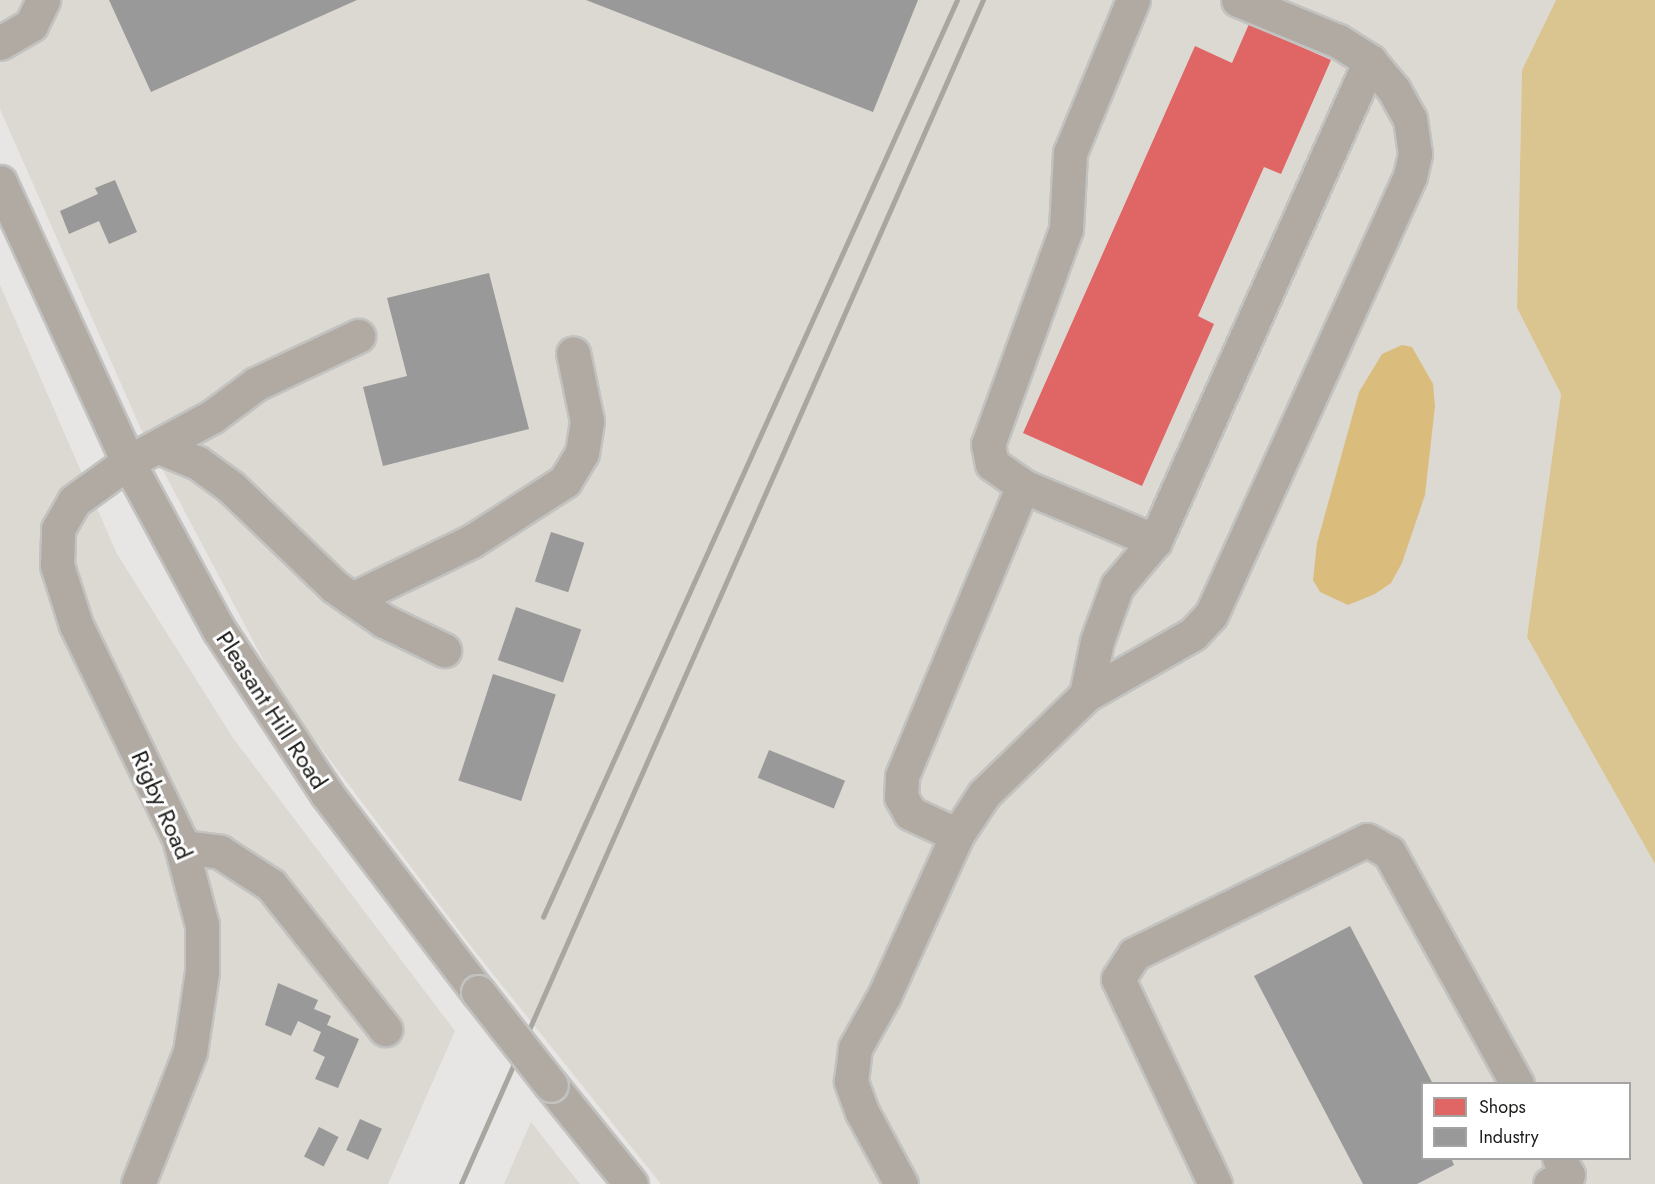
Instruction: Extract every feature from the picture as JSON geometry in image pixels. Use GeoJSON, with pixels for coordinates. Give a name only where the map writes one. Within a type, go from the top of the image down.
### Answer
{"type":"FeatureCollection","features":[{"type":"Feature","properties":{"kind":"street"},"geometry":{"type":"LineString","coordinates":[[0,43],[31,25],[43,0]]}},
{"type":"Feature","properties":{"kind":"street"},"geometry":{"type":"LineString","coordinates":[[1133,0],[1070,153],[1066,229],[988,444],[992,464],[1023,486],[1155,541]]}},
{"type":"Feature","properties":{"kind":"street"},"geometry":{"type":"LineString","coordinates":[[901,1184],[862,1112],[851,1082],[855,1048],[884,996],[957,835],[984,794],[1086,695],[1193,634],[1212,615],[1410,176],[1415,154],[1410,119],[1394,90],[1370,61],[1338,40],[1238,0]]}},
{"type":"Feature","properties":{"kind":"street"},"geometry":{"type":"LineString","coordinates":[[1086,695],[1097,641],[1117,586],[1155,541],[1370,61]]}},
{"type":"Feature","properties":{"kind":"street","name":"Pleasant Hill Road"},"geometry":{"type":"LineString","coordinates":[[0,182],[8,221],[128,462],[202,601],[277,723],[478,992],[631,1184]]}},
{"type":"Feature","properties":{"kind":"street","name":"Rigby Road"},"geometry":{"type":"LineString","coordinates":[[138,1184],[182,1079],[197,1024],[202,925],[182,847],[76,625],[57,565],[58,529],[74,501],[128,462],[213,416],[256,384],[358,336]]}},
{"type":"Feature","properties":{"kind":"street"},"geometry":{"type":"LineString","coordinates":[[352,599],[472,541],[565,481],[582,453],[587,421],[573,353]]}},
{"type":"Feature","properties":{"kind":"street"},"geometry":{"type":"LineString","coordinates":[[159,447],[198,463],[231,487],[352,599],[384,621],[444,650]]}},
{"type":"Feature","properties":{"kind":"street"},"geometry":{"type":"LineString","coordinates":[[957,835],[910,813],[901,797],[902,776],[1023,486]]}},
{"type":"Feature","properties":{"kind":"street"},"geometry":{"type":"LineString","coordinates":[[1215,1184],[1118,980],[1134,954],[1367,840],[1389,852],[1516,1082]]}},
{"type":"Feature","properties":{"kind":"street"},"geometry":{"type":"LineString","coordinates":[[182,847],[220,852],[271,885],[385,1029]]}},
{"type":"Feature","properties":{"kind":"shaded area"},"geometry":{"type":"Polygon","coordinates":[[[0,0],[1556,0],[1522,70],[1517,308],[1561,394],[1527,637],[1655,864],[1655,1184],[661,1184],[473,949],[284,699],[140,427],[0,109],[0,0]]]}},
{"type":"Feature","properties":{"kind":"shaded area"},"geometry":{"type":"Polygon","coordinates":[[[1556,0],[1655,0],[1655,864],[1527,637],[1561,394],[1517,308],[1522,70],[1556,0]]]}},
{"type":"Feature","properties":{"kind":"shaded area"},"geometry":{"type":"Polygon","coordinates":[[[0,285],[117,554],[233,738],[455,1031],[388,1184],[0,1184],[0,285]]]}},
{"type":"Feature","properties":{"kind":"shaded area"},"geometry":{"type":"Polygon","coordinates":[[[1402,345],[1412,347],[1433,384],[1435,406],[1425,495],[1402,563],[1391,583],[1375,594],[1348,605],[1320,592],[1313,580],[1317,543],[1359,392],[1382,354],[1402,345]]]}},
{"type":"Feature","properties":{"kind":"shaded area"},"geometry":{"type":"Polygon","coordinates":[[[531,1122],[580,1184],[504,1184],[531,1122]]]}},
{"type":"Feature","properties":{"kind":"building: Shops"},"geometry":{"type":"Polygon","coordinates":[[[1249,24],[1331,60],[1281,174],[1264,167],[1198,316],[1214,324],[1142,486],[1023,433],[1195,46],[1232,63],[1249,24]]]}},
{"type":"Feature","properties":{"kind":"building: Industry"},"geometry":{"type":"Polygon","coordinates":[[[109,0],[357,0],[151,92],[109,0]]]}},
{"type":"Feature","properties":{"kind":"building: Industry"},"geometry":{"type":"Polygon","coordinates":[[[586,0],[918,0],[873,112],[586,0]]]}},
{"type":"Feature","properties":{"kind":"building: Industry"},"geometry":{"type":"Polygon","coordinates":[[[115,180],[137,232],[109,244],[99,221],[69,234],[60,211],[98,194],[95,188],[115,180]]]}},
{"type":"Feature","properties":{"kind":"building: Industry"},"geometry":{"type":"Polygon","coordinates":[[[489,273],[529,429],[383,466],[363,387],[407,376],[387,298],[489,273]]]}},
{"type":"Feature","properties":{"kind":"building: Industry"},"geometry":{"type":"Polygon","coordinates":[[[551,532],[584,543],[568,592],[535,581],[551,532]]]}},
{"type":"Feature","properties":{"kind":"building: Industry"},"geometry":{"type":"Polygon","coordinates":[[[516,607],[581,629],[563,682],[498,660],[516,607]]]}},
{"type":"Feature","properties":{"kind":"building: Industry"},"geometry":{"type":"Polygon","coordinates":[[[493,674],[556,694],[521,801],[458,781],[493,674]]]}},
{"type":"Feature","properties":{"kind":"building: Industry"},"geometry":{"type":"Polygon","coordinates":[[[769,750],[845,781],[834,809],[758,778],[769,750]]]}},
{"type":"Feature","properties":{"kind":"building: Industry"},"geometry":{"type":"Polygon","coordinates":[[[1350,926],[1432,1082],[1421,1082],[1421,1160],[1452,1160],[1454,1165],[1417,1184],[1363,1184],[1254,976],[1350,926]]]}},
{"type":"Feature","properties":{"kind":"building: Industry"},"geometry":{"type":"Polygon","coordinates":[[[278,983],[318,1000],[314,1009],[331,1016],[327,1025],[359,1039],[338,1088],[315,1079],[325,1057],[313,1051],[321,1032],[298,1021],[291,1036],[265,1025],[278,983]]]}},
{"type":"Feature","properties":{"kind":"building: Industry"},"geometry":{"type":"Polygon","coordinates":[[[360,1119],[382,1129],[368,1160],[346,1150],[360,1119]]]}},
{"type":"Feature","properties":{"kind":"building: Industry"},"geometry":{"type":"Polygon","coordinates":[[[319,1127],[339,1137],[324,1166],[304,1156],[319,1127]]]}},
{"type":"Feature","properties":{"kind":"railway"},"geometry":{"type":"LineString","coordinates":[[543,917],[957,0]]}},
{"type":"Feature","properties":{"kind":"railway"},"geometry":{"type":"LineString","coordinates":[[461,1184],[983,0]]}}]}
